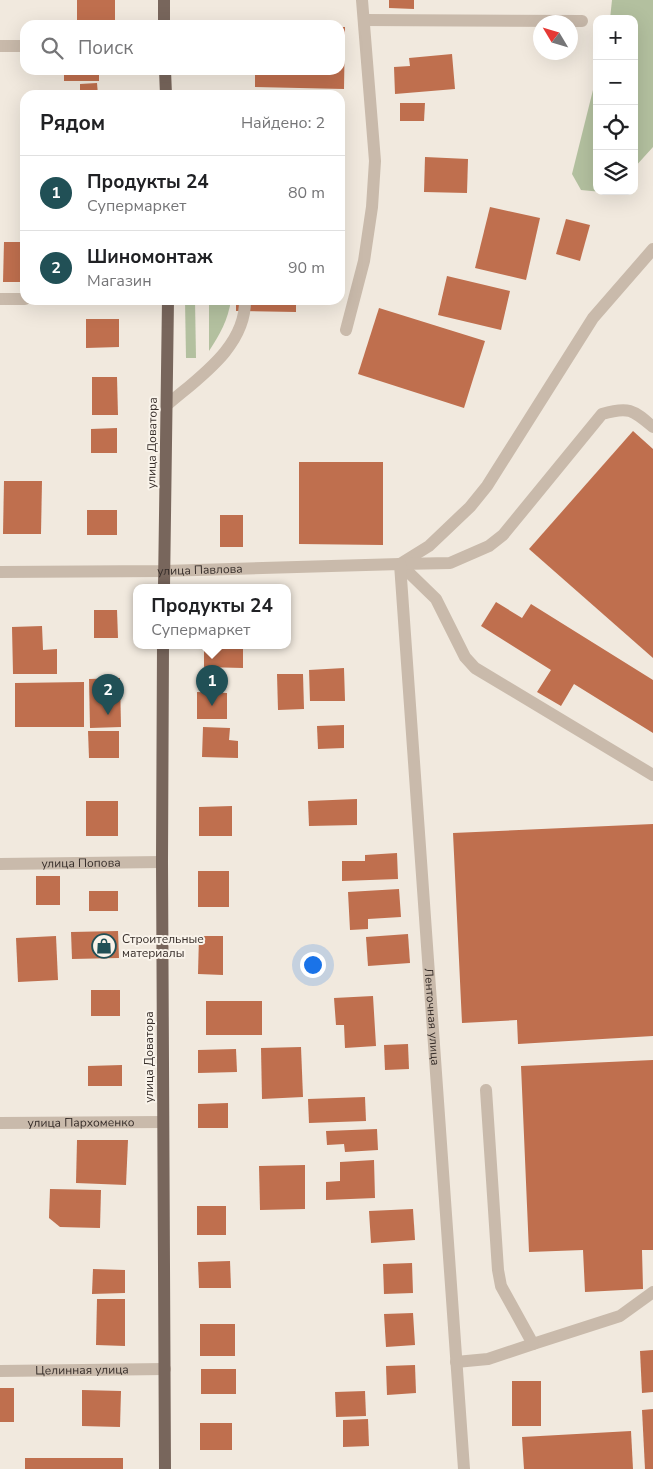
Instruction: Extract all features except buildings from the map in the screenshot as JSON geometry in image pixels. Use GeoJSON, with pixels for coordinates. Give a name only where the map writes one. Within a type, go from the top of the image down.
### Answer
{"type":"FeatureCollection","features":[{"type":"Feature","properties":{"kind":"main road"},"geometry":{"type":"LineString","coordinates":[[164,0],[164,20]]}},
{"type":"Feature","properties":{"kind":"main road"},"geometry":{"type":"LineString","coordinates":[[165,75],[166,90]]}},
{"type":"Feature","properties":{"kind":"main road","name":"улица Доватора"},"geometry":{"type":"LineString","coordinates":[[164,584],[168,305]]}},
{"type":"Feature","properties":{"kind":"main road","name":"улица Доватора"},"geometry":{"type":"LineString","coordinates":[[163,649],[162,862],[165,1469]]}},
{"type":"Feature","properties":{"kind":"street"},"geometry":{"type":"LineString","coordinates":[[346,330],[364,261],[372,207],[374,160],[362,0]]}},
{"type":"Feature","properties":{"kind":"street"},"geometry":{"type":"LineString","coordinates":[[364,20],[582,20]]}},
{"type":"Feature","properties":{"kind":"street"},"geometry":{"type":"LineString","coordinates":[[0,46],[20,46]]}},
{"type":"Feature","properties":{"kind":"street"},"geometry":{"type":"LineString","coordinates":[[653,249],[593,318],[487,486],[470,507],[429,546],[400,564],[436,599],[465,657],[475,668],[653,775]]}},
{"type":"Feature","properties":{"kind":"street"},"geometry":{"type":"LineString","coordinates":[[0,299],[20,299]]}},
{"type":"Feature","properties":{"kind":"street"},"geometry":{"type":"LineString","coordinates":[[167,405],[219,359],[239,328],[245,305]]}},
{"type":"Feature","properties":{"kind":"street","name":"улица Павлова"},"geometry":{"type":"LineString","coordinates":[[0,572],[164,571],[450,563],[488,546],[503,535],[602,414],[619,409],[635,412],[653,427]]}},
{"type":"Feature","properties":{"kind":"street","name":"Ленточная улица"},"geometry":{"type":"LineString","coordinates":[[400,564],[464,1469]]}},
{"type":"Feature","properties":{"kind":"street","name":"улица Попова"},"geometry":{"type":"LineString","coordinates":[[0,864],[162,862]]}},
{"type":"Feature","properties":{"kind":"street"},"geometry":{"type":"LineString","coordinates":[[486,1090],[498,1270],[501,1286],[533,1344]]}},
{"type":"Feature","properties":{"kind":"street","name":"улица Пархоменко"},"geometry":{"type":"LineString","coordinates":[[0,1123],[163,1122]]}},
{"type":"Feature","properties":{"kind":"street"},"geometry":{"type":"LineString","coordinates":[[456,1362],[488,1359],[620,1316],[653,1292]]}},
{"type":"Feature","properties":{"kind":"street","name":"Целинная улица"},"geometry":{"type":"LineString","coordinates":[[0,1371],[165,1370]]}},
{"type":"Feature","properties":{"kind":"green space"},"geometry":{"type":"Polygon","coordinates":[[[612,0],[653,0],[653,147],[638,164],[638,15],[610,15],[612,0]]]}},
{"type":"Feature","properties":{"kind":"green space"},"geometry":{"type":"Polygon","coordinates":[[[593,90],[593,191],[581,190],[572,174],[593,90]]]}},
{"type":"Feature","properties":{"kind":"green space"},"geometry":{"type":"Polygon","coordinates":[[[185,305],[195,305],[196,358],[186,358],[185,305]]]}},
{"type":"Feature","properties":{"kind":"green space"},"geometry":{"type":"Polygon","coordinates":[[[209,305],[230,305],[223,327],[209,351],[209,305]]]}},
{"type":"Feature","properties":{"kind":"place","name":"Продукты 24"},"geometry":{"type":"Point","coordinates":[212,706]}},
{"type":"Feature","properties":{"kind":"place","name":"Шиномонтаж"},"geometry":{"type":"Point","coordinates":[108,715]}},
{"type":"Feature","properties":{"kind":"place","name":"Строительные материалы"},"geometry":{"type":"Point","coordinates":[104,946]}}]}
